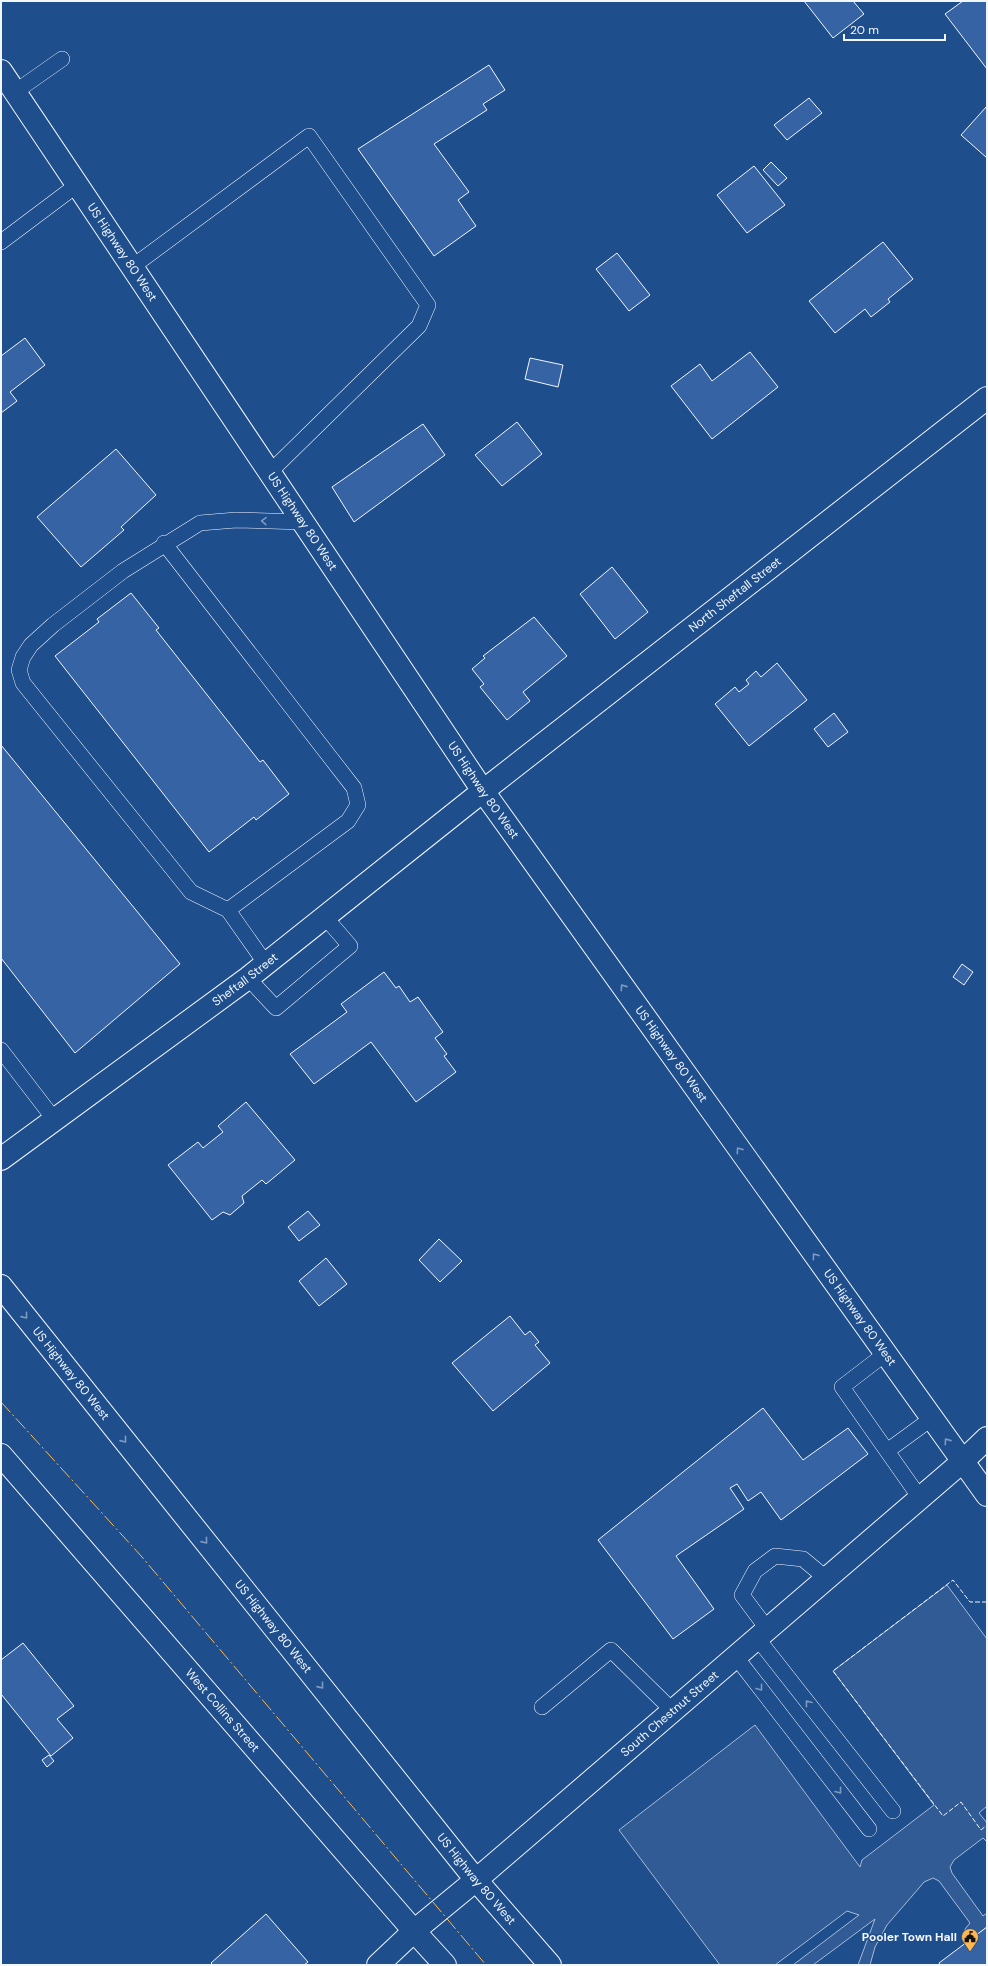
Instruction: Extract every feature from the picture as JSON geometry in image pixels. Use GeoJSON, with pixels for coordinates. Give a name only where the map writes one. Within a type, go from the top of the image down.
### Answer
{"type":"FeatureCollection","features":[{"type":"Feature","properties":{"kind":"street","name":"US Highway 80 West"},"geometry":{"type":"LineString","coordinates":[[1,71],[483,791],[931,1419],[987,1495]]}},
{"type":"Feature","properties":{"kind":"street","name":"North Sheftall Street"},"geometry":{"type":"LineString","coordinates":[[483,791],[987,398]]}},
{"type":"Feature","properties":{"kind":"street","name":"Sheftall Street"},"geometry":{"type":"LineString","coordinates":[[1,1159],[248,978],[483,791]]}},
{"type":"Feature","properties":{"kind":"street","name":"US Highway 80 West"},"geometry":{"type":"LineString","coordinates":[[1,1286],[476,1880],[550,1965]]}},
{"type":"Feature","properties":{"kind":"street","name":"South Chestnut Street"},"geometry":{"type":"LineString","coordinates":[[378,1965],[414,1932],[827,1579],[962,1462],[987,1438]]}},
{"type":"Feature","properties":{"kind":"street","name":"West Collins Street"},"geometry":{"type":"LineString","coordinates":[[1,1456],[414,1932],[445,1965]]}},
{"type":"Feature","properties":{"kind":"lane"},"geometry":{"type":"LineString","coordinates":[[16,92],[62,59]]}},
{"type":"Feature","properties":{"kind":"lane"},"geometry":{"type":"LineString","coordinates":[[132,267],[309,136],[428,305],[419,326],[270,472]]}},
{"type":"Feature","properties":{"kind":"lane"},"geometry":{"type":"LineString","coordinates":[[1,242],[77,185]]}},
{"type":"Feature","properties":{"kind":"lane"},"geometry":{"type":"LineString","coordinates":[[266,964],[228,910],[191,892],[23,683],[19,670],[23,658],[32,645],[53,625],[123,571],[164,544],[200,523],[236,520],[303,522]]}},
{"type":"Feature","properties":{"kind":"lane"},"geometry":{"type":"LineString","coordinates":[[164,544],[354,788],[358,805],[348,821],[228,910]]}},
{"type":"Feature","properties":{"kind":"lane"},"geometry":{"type":"LineString","coordinates":[[248,978],[276,1008],[350,946],[325,916]]}},
{"type":"Feature","properties":{"kind":"lane"},"geometry":{"type":"LineString","coordinates":[[1,1050],[54,1119]]}},
{"type":"Feature","properties":{"kind":"lane"},"geometry":{"type":"LineString","coordinates":[[885,1354],[842,1387],[920,1498]]}},
{"type":"Feature","properties":{"kind":"lane"},"geometry":{"type":"LineString","coordinates":[[887,1451],[931,1419]]}},
{"type":"Feature","properties":{"kind":"lane"},"geometry":{"type":"LineString","coordinates":[[827,1579],[803,1559],[775,1556],[755,1571],[742,1595],[763,1634],[893,1811]]}},
{"type":"Feature","properties":{"kind":"lane"},"geometry":{"type":"LineString","coordinates":[[542,1707],[611,1650],[673,1711]]}},
{"type":"Feature","properties":{"kind":"lane"},"geometry":{"type":"LineString","coordinates":[[736,1657],[869,1830]]}},
{"type":"Feature","properties":{"kind":"shaded area"},"geometry":{"type":"Polygon","coordinates":[[[947,1585],[987,1639],[987,1806],[979,1813],[987,1823],[987,1842],[983,1838],[954,1860],[950,1867],[952,1873],[983,1916],[987,1913],[987,1927],[967,1942],[965,1929],[970,1923],[939,1881],[933,1878],[924,1882],[887,1925],[875,1947],[870,1965],[858,1965],[875,1919],[813,1965],[793,1965],[859,1915],[847,1911],[775,1965],[720,1965],[619,1830],[755,1725],[860,1867],[862,1860],[934,1805],[833,1671],[947,1585]]]}},
{"type":"Feature","properties":{"kind":"building"},"geometry":{"type":"Polygon","coordinates":[[[804,1],[853,1],[864,14],[833,38],[804,1]]]}},
{"type":"Feature","properties":{"kind":"building"},"geometry":{"type":"Polygon","coordinates":[[[963,1],[987,1],[987,69],[945,14],[963,1]]]}},
{"type":"Feature","properties":{"kind":"building"},"geometry":{"type":"Polygon","coordinates":[[[489,65],[505,90],[483,104],[487,110],[434,144],[469,192],[458,200],[476,226],[434,256],[358,149],[489,65]]]}},
{"type":"Feature","properties":{"kind":"building"},"geometry":{"type":"Polygon","coordinates":[[[809,98],[822,113],[787,140],[774,125],[809,98]]]}},
{"type":"Feature","properties":{"kind":"building"},"geometry":{"type":"Polygon","coordinates":[[[987,106],[987,158],[961,135],[987,106]]]}},
{"type":"Feature","properties":{"kind":"building"},"geometry":{"type":"Polygon","coordinates":[[[771,162],[787,178],[778,186],[763,170],[771,162]]]}},
{"type":"Feature","properties":{"kind":"building"},"geometry":{"type":"Polygon","coordinates":[[[754,166],[785,205],[747,233],[717,195],[754,166]]]}},
{"type":"Feature","properties":{"kind":"building"},"geometry":{"type":"Polygon","coordinates":[[[883,242],[913,279],[888,299],[890,302],[871,317],[865,309],[835,333],[809,301],[883,242]]]}},
{"type":"Feature","properties":{"kind":"building"},"geometry":{"type":"Polygon","coordinates":[[[617,253],[650,295],[629,311],[596,269],[617,253]]]}},
{"type":"Feature","properties":{"kind":"building"},"geometry":{"type":"Polygon","coordinates":[[[25,338],[45,365],[10,392],[17,401],[1,413],[1,356],[25,338]]]}},
{"type":"Feature","properties":{"kind":"building"},"geometry":{"type":"Polygon","coordinates":[[[750,352],[778,387],[712,439],[671,386],[700,364],[712,381],[750,352]]]}},
{"type":"Feature","properties":{"kind":"building"},"geometry":{"type":"Polygon","coordinates":[[[530,358],[563,365],[558,387],[525,379],[530,358]]]}},
{"type":"Feature","properties":{"kind":"building"},"geometry":{"type":"Polygon","coordinates":[[[517,422],[542,454],[502,486],[475,455],[517,422]]]}},
{"type":"Feature","properties":{"kind":"building"},"geometry":{"type":"Polygon","coordinates":[[[423,424],[445,455],[354,522],[332,487],[423,424]]]}},
{"type":"Feature","properties":{"kind":"building"},"geometry":{"type":"Polygon","coordinates":[[[116,449],[156,495],[121,527],[124,530],[81,567],[37,517],[116,449]]]}},
{"type":"Feature","properties":{"kind":"building"},"geometry":{"type":"Polygon","coordinates":[[[612,567],[648,612],[615,639],[580,594],[612,567]]]}},
{"type":"Feature","properties":{"kind":"building"},"geometry":{"type":"Polygon","coordinates":[[[131,593],[159,628],[156,630],[260,762],[263,760],[289,794],[256,820],[254,817],[209,852],[55,656],[99,622],[97,619],[131,593]]]}},
{"type":"Feature","properties":{"kind":"building"},"geometry":{"type":"Polygon","coordinates":[[[534,617],[567,656],[523,692],[530,701],[507,720],[480,687],[484,684],[472,669],[485,658],[483,656],[534,617]]]}},
{"type":"Feature","properties":{"kind":"building"},"geometry":{"type":"Polygon","coordinates":[[[777,663],[807,700],[749,746],[715,704],[735,687],[739,692],[749,684],[746,680],[756,671],[761,677],[777,663]]]}},
{"type":"Feature","properties":{"kind":"building"},"geometry":{"type":"Polygon","coordinates":[[[834,713],[848,732],[828,747],[814,729],[834,713]]]}},
{"type":"Feature","properties":{"kind":"building"},"geometry":{"type":"Polygon","coordinates":[[[1,745],[180,964],[75,1053],[1,958],[1,745]]]}},
{"type":"Feature","properties":{"kind":"building"},"geometry":{"type":"Polygon","coordinates":[[[962,964],[973,972],[964,985],[953,977],[962,964]]]}},
{"type":"Feature","properties":{"kind":"building"},"geometry":{"type":"Polygon","coordinates":[[[384,972],[396,988],[399,986],[410,1002],[418,997],[443,1032],[435,1038],[447,1054],[444,1056],[456,1072],[416,1102],[371,1042],[314,1084],[290,1054],[347,1012],[341,1004],[384,972]]]}},
{"type":"Feature","properties":{"kind":"building"},"geometry":{"type":"Polygon","coordinates":[[[246,1102],[295,1160],[266,1184],[262,1180],[242,1196],[244,1203],[230,1215],[223,1212],[212,1220],[168,1165],[198,1142],[203,1148],[223,1132],[218,1126],[246,1102]]]}},
{"type":"Feature","properties":{"kind":"building"},"geometry":{"type":"Polygon","coordinates":[[[308,1211],[320,1225],[299,1241],[288,1227],[308,1211]]]}},
{"type":"Feature","properties":{"kind":"building"},"geometry":{"type":"Polygon","coordinates":[[[439,1239],[462,1261],[440,1282],[419,1260],[439,1239]]]}},
{"type":"Feature","properties":{"kind":"building"},"geometry":{"type":"Polygon","coordinates":[[[326,1258],[347,1284],[319,1306],[299,1281],[326,1258]]]}},
{"type":"Feature","properties":{"kind":"building"},"geometry":{"type":"Polygon","coordinates":[[[510,1316],[525,1335],[530,1331],[539,1342],[535,1345],[550,1363],[493,1411],[452,1363],[510,1316]]]}},
{"type":"Feature","properties":{"kind":"building"},"geometry":{"type":"Polygon","coordinates":[[[763,1408],[803,1460],[848,1428],[868,1454],[781,1520],[761,1492],[748,1501],[737,1484],[730,1488],[744,1509],[676,1556],[714,1609],[673,1639],[598,1540],[763,1408]]]}},
{"type":"Feature","properties":{"kind":"building"},"geometry":{"type":"Polygon","coordinates":[[[23,1643],[74,1706],[57,1719],[73,1738],[51,1756],[1,1694],[1,1660],[23,1643]]]}},
{"type":"Feature","properties":{"kind":"building"},"geometry":{"type":"Polygon","coordinates":[[[49,1755],[54,1761],[47,1767],[42,1760],[49,1755]]]}},
{"type":"Feature","properties":{"kind":"building"},"geometry":{"type":"Polygon","coordinates":[[[266,1914],[308,1962],[304,1965],[213,1965],[211,1963],[266,1914]]]}},
{"type":"Feature","properties":{"kind":"building","name":"Pooler Town Hall"},"geometry":{"type":"Polygon","coordinates":[[[987,1927],[987,1965],[940,1965],[939,1963],[987,1927]]]}},
{"type":"Feature","properties":{"kind":"fence"},"geometry":{"type":"LineString","coordinates":[[987,1602],[970,1602],[953,1580],[833,1671],[943,1816],[961,1802],[981,1830],[987,1825]]}},
{"type":"Feature","properties":{"kind":"power"},"geometry":{"type":"LineString","coordinates":[[1,1402],[142,1557],[486,1965]]}},
{"type":"Feature","properties":{"kind":"place","name":"Pooler Town Hall"},"geometry":{"type":"Point","coordinates":[970,1952]}}]}
